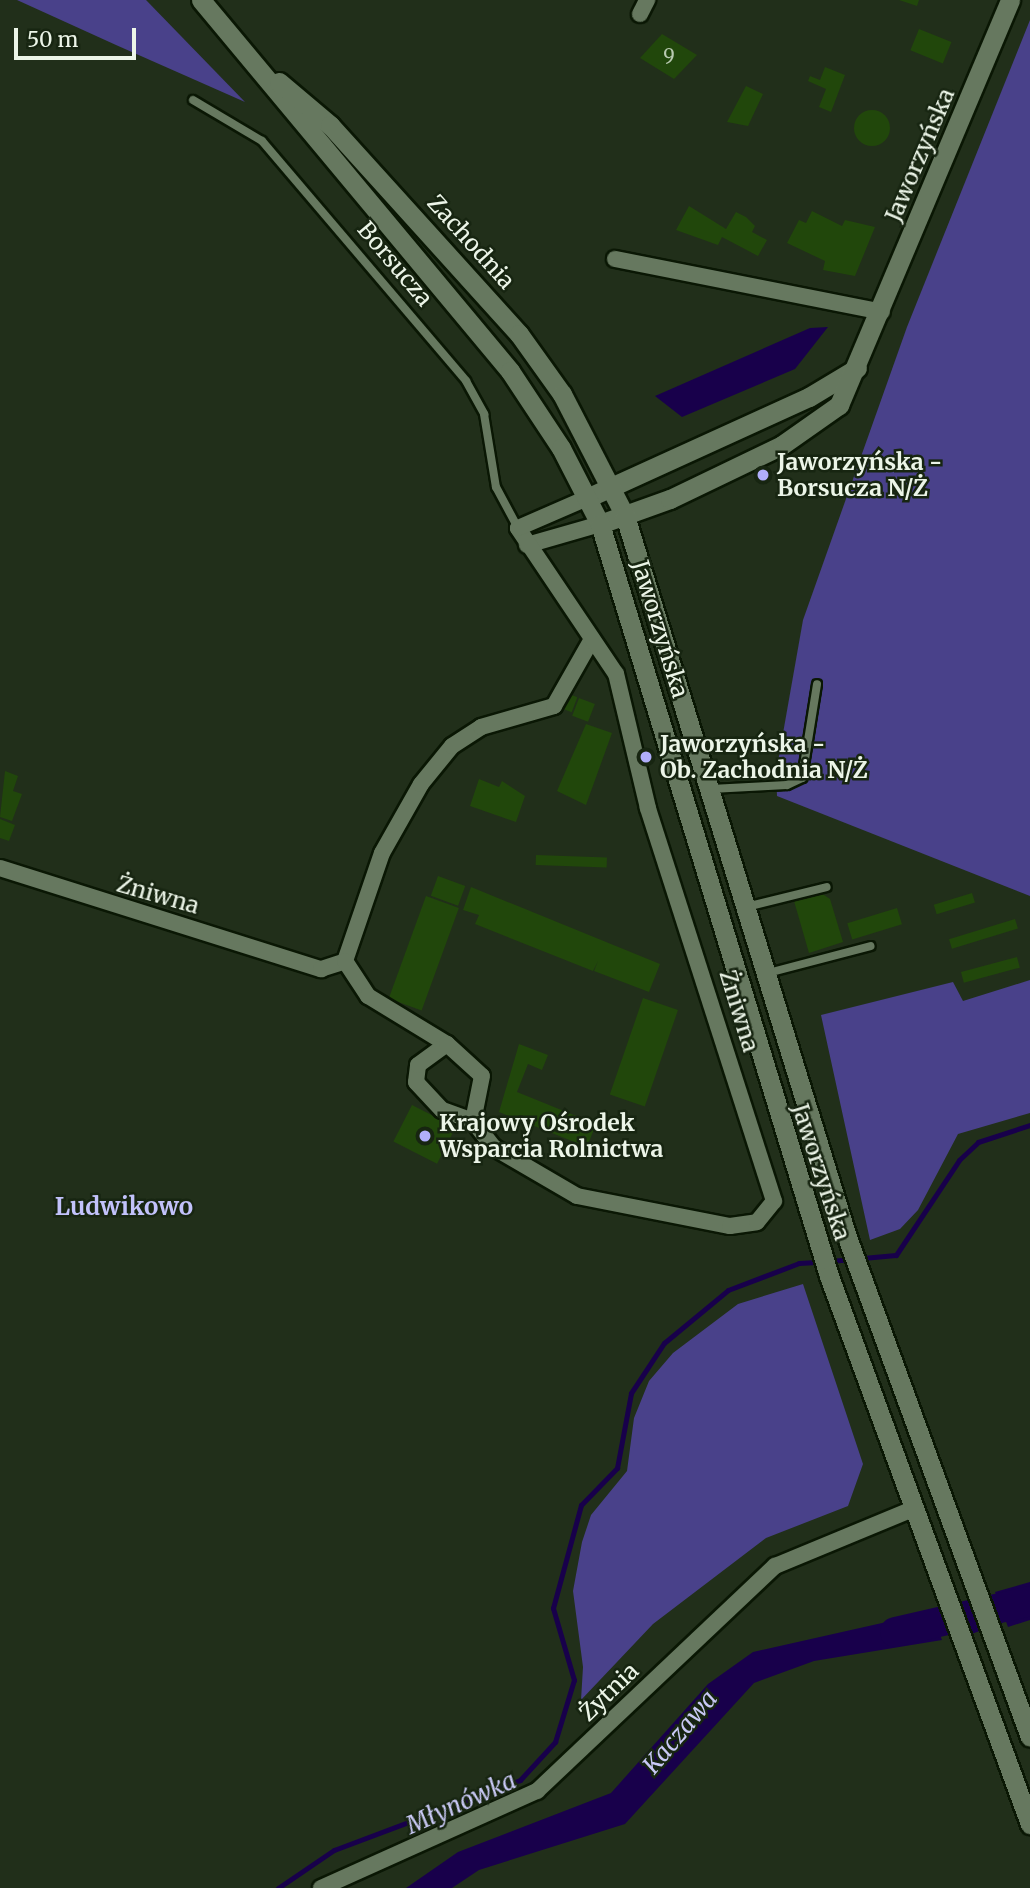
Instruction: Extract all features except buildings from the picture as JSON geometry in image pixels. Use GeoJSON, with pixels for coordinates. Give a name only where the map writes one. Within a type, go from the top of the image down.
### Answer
{"type":"FeatureCollection","features":[{"type":"Feature","properties":{"kind":"main road","name":"Zachodnia"},"geometry":{"type":"LineString","coordinates":[[201,0],[254,61],[312,139],[510,371],[587,498]]}},
{"type":"Feature","properties":{"kind":"main road","name":"Jaworzyńska"},"geometry":{"type":"LineString","coordinates":[[600,524],[625,516],[814,429],[839,405],[882,312],[1010,0]]}},
{"type":"Feature","properties":{"kind":"main road","name":"Zachodnia"},"geometry":{"type":"LineString","coordinates":[[254,61],[330,125],[519,334],[562,394],[611,488]]}},
{"type":"Feature","properties":{"kind":"main road"},"geometry":{"type":"LineString","coordinates":[[587,498],[858,368]]}},
{"type":"Feature","properties":{"kind":"main road","name":"Jaworzyńska"},"geometry":{"type":"LineString","coordinates":[[611,488],[625,516],[847,1237],[1030,1737]]}},
{"type":"Feature","properties":{"kind":"main road","name":"Jaworzyńska"},"geometry":{"type":"LineString","coordinates":[[587,498],[600,524],[829,1276],[1030,1824]]}},
{"type":"Feature","properties":{"kind":"street"},"geometry":{"type":"LineString","coordinates":[[615,259],[882,312]]}},
{"type":"Feature","properties":{"kind":"street"},"geometry":{"type":"LineString","coordinates":[[518,528],[587,498]]}},
{"type":"Feature","properties":{"kind":"street"},"geometry":{"type":"LineString","coordinates":[[527,545],[600,524]]}},
{"type":"Feature","properties":{"kind":"street","name":"Żniwna"},"geometry":{"type":"LineString","coordinates":[[447,1044],[418,1065],[416,1082],[442,1110],[473,1121],[493,1147],[577,1196],[730,1226],[757,1222],[774,1201],[648,808],[626,701],[592,639],[518,528]]}},
{"type":"Feature","properties":{"kind":"street"},"geometry":{"type":"LineString","coordinates":[[473,1121],[482,1076],[447,1044],[368,996],[345,961],[405,804],[452,747],[481,727],[554,706],[592,639]]}},
{"type":"Feature","properties":{"kind":"street","name":"Żniwna"},"geometry":{"type":"LineString","coordinates":[[0,868],[321,969],[345,961]]}},
{"type":"Feature","properties":{"kind":"street","name":"Żytnia"},"geometry":{"type":"LineString","coordinates":[[321,1888],[537,1791],[775,1566],[915,1508]]}},
{"type":"Feature","properties":{"kind":"lane","name":"Borsucza"},"geometry":{"type":"LineString","coordinates":[[193,100],[262,141],[466,381],[484,414],[501,499],[518,528]]}},
{"type":"Feature","properties":{"kind":"lane"},"geometry":{"type":"LineString","coordinates":[[708,790],[745,782],[787,785],[802,778],[817,684]]}},
{"type":"Feature","properties":{"kind":"lane"},"geometry":{"type":"LineString","coordinates":[[746,907],[827,887]]}},
{"type":"Feature","properties":{"kind":"lane"},"geometry":{"type":"LineString","coordinates":[[765,973],[871,946]]}},
{"type":"Feature","properties":{"kind":"shaded area"},"geometry":{"type":"Polygon","coordinates":[[[17,0],[146,0],[245,102],[116,45],[17,0]]]}},
{"type":"Feature","properties":{"kind":"shaded area"},"geometry":{"type":"Polygon","coordinates":[[[1030,20],[1030,896],[777,796],[776,773],[803,620],[907,327],[1030,20]]]}},
{"type":"Feature","properties":{"kind":"shaded area"},"geometry":{"type":"Polygon","coordinates":[[[1030,980],[1030,1113],[958,1134],[918,1210],[900,1229],[870,1240],[821,1015],[953,982],[963,1001],[1030,980]]]}},
{"type":"Feature","properties":{"kind":"shaded area"},"geometry":{"type":"Polygon","coordinates":[[[803,1284],[863,1464],[848,1506],[766,1538],[653,1624],[581,1700],[583,1667],[573,1591],[582,1542],[591,1515],[627,1471],[634,1418],[649,1381],[673,1353],[738,1304],[803,1284]]]}},
{"type":"Feature","properties":{"kind":"water"},"geometry":{"type":"Polygon","coordinates":[[[828,327],[795,369],[682,417],[655,396],[810,328],[828,327]]]}},
{"type":"Feature","properties":{"kind":"water"},"geometry":{"type":"Polygon","coordinates":[[[1030,1582],[1030,1620],[1008,1627],[995,1592],[1030,1582]]]}},
{"type":"Feature","properties":{"kind":"water"},"geometry":{"type":"Polygon","coordinates":[[[969,1605],[979,1631],[972,1634],[962,1608],[969,1605]]]}},
{"type":"Feature","properties":{"kind":"water"},"geometry":{"type":"Polygon","coordinates":[[[931,1612],[942,1640],[814,1661],[754,1683],[625,1824],[479,1870],[452,1888],[406,1888],[458,1852],[611,1793],[708,1684],[753,1652],[931,1612]]]}},
{"type":"Feature","properties":{"kind":"waterway","name":"Młynówka"},"geometry":{"type":"LineString","coordinates":[[830,1261],[896,1255],[959,1160],[978,1142],[1030,1125]]}},
{"type":"Feature","properties":{"kind":"waterway","name":"Młynówka"},"geometry":{"type":"LineString","coordinates":[[278,1888],[334,1850],[520,1780],[555,1742],[574,1680],[553,1608],[581,1505],[617,1468],[631,1393],[664,1343],[728,1290],[799,1263],[821,1262]]}},
{"type":"Feature","properties":{"kind":"waterway","name":"Kaczawa"},"geometry":{"type":"LineString","coordinates":[[895,1632],[1030,1601]]}},
{"type":"Feature","properties":{"kind":"place","name":"Jaworzyńska - Borsucza N/Ż"},"geometry":{"type":"Point","coordinates":[763,475]}},
{"type":"Feature","properties":{"kind":"place","name":"Jaworzyńska - Ob. Zachodnia N/Ż"},"geometry":{"type":"Point","coordinates":[646,757]}},
{"type":"Feature","properties":{"kind":"place","name":"Krajowy Ośrodek Wsparcia Rolnictwa"},"geometry":{"type":"Point","coordinates":[425,1136]}},
{"type":"Feature","properties":{"kind":"district","name":"Ludwikowo"},"geometry":{"type":"Point","coordinates":[124,1207]}}]}
